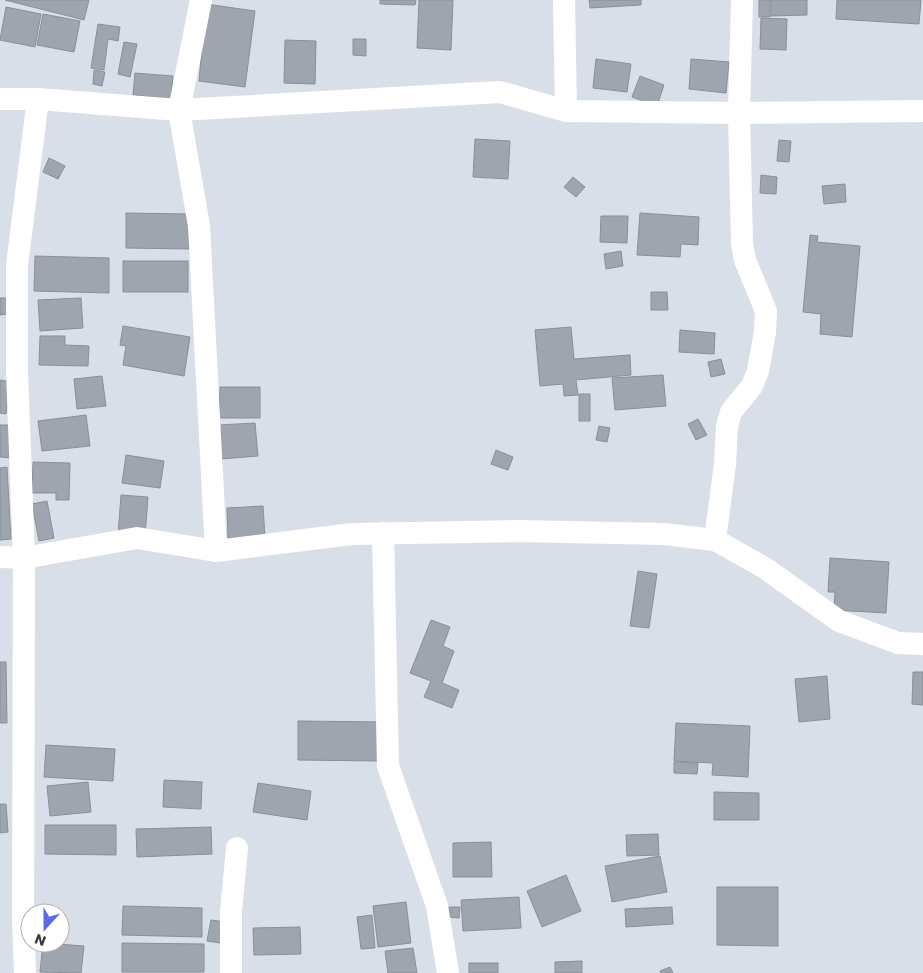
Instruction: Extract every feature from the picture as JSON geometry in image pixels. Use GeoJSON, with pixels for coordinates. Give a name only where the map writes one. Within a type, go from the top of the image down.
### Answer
{"type":"FeatureCollection","features":[{"type":"Feature","properties":{"kind":"street"},"geometry":{"type":"LineString","coordinates":[[201,0],[179,110],[199,226],[216,551]]}},
{"type":"Feature","properties":{"kind":"street"},"geometry":{"type":"LineString","coordinates":[[564,0],[566,110]]}},
{"type":"Feature","properties":{"kind":"street"},"geometry":{"type":"LineString","coordinates":[[715,540],[724,478],[727,426],[730,412],[752,386],[758,371],[766,311],[745,260],[742,243],[739,113],[742,0]]}},
{"type":"Feature","properties":{"kind":"street"},"geometry":{"type":"LineString","coordinates":[[0,99],[38,99],[179,110],[500,92],[566,110],[739,113],[923,111]]}},
{"type":"Feature","properties":{"kind":"street"},"geometry":{"type":"LineString","coordinates":[[25,973],[23,919],[24,558],[17,372],[18,249],[38,99]]}},
{"type":"Feature","properties":{"kind":"street"},"geometry":{"type":"LineString","coordinates":[[0,558],[24,558],[137,538],[216,551],[352,534],[518,530],[664,534],[715,540],[765,568],[840,621],[898,643],[923,644]]}},
{"type":"Feature","properties":{"kind":"street"},"geometry":{"type":"LineString","coordinates":[[383,533],[388,766],[437,906],[448,973]]}},
{"type":"Feature","properties":{"kind":"street"},"geometry":{"type":"LineString","coordinates":[[231,973],[231,912],[237,848]]}},
{"type":"Feature","properties":{"kind":"building"},"geometry":{"type":"Polygon","coordinates":[[[5,0],[89,0],[84,20],[5,0]]]}},
{"type":"Feature","properties":{"kind":"building"},"geometry":{"type":"Polygon","coordinates":[[[380,0],[416,0],[415,5],[380,4],[380,0]]]}},
{"type":"Feature","properties":{"kind":"building"},"geometry":{"type":"Polygon","coordinates":[[[419,0],[453,0],[451,50],[417,48],[419,0]]]}},
{"type":"Feature","properties":{"kind":"building"},"geometry":{"type":"Polygon","coordinates":[[[589,0],[641,0],[641,5],[590,8],[589,0]]]}},
{"type":"Feature","properties":{"kind":"building"},"geometry":{"type":"Polygon","coordinates":[[[759,0],[770,0],[770,17],[759,17],[759,0]]]}},
{"type":"Feature","properties":{"kind":"building"},"geometry":{"type":"Polygon","coordinates":[[[771,0],[807,0],[807,15],[771,16],[771,0]]]}},
{"type":"Feature","properties":{"kind":"building"},"geometry":{"type":"Polygon","coordinates":[[[837,0],[921,0],[919,24],[836,19],[837,0]]]}},
{"type":"Feature","properties":{"kind":"building"},"geometry":{"type":"Polygon","coordinates":[[[206,4],[255,11],[245,87],[199,81],[206,4]]]}},
{"type":"Feature","properties":{"kind":"building"},"geometry":{"type":"Polygon","coordinates":[[[6,7],[41,14],[35,47],[0,40],[6,7]]]}},
{"type":"Feature","properties":{"kind":"building"},"geometry":{"type":"Polygon","coordinates":[[[43,14],[80,21],[74,52],[37,45],[43,14]]]}},
{"type":"Feature","properties":{"kind":"building"},"geometry":{"type":"Polygon","coordinates":[[[761,18],[787,19],[786,50],[760,49],[761,18]]]}},
{"type":"Feature","properties":{"kind":"building"},"geometry":{"type":"Polygon","coordinates":[[[98,24],[120,27],[118,41],[108,39],[104,70],[91,68],[98,24]]]}},
{"type":"Feature","properties":{"kind":"building"},"geometry":{"type":"Polygon","coordinates":[[[353,39],[366,39],[366,56],[353,55],[353,39]]]}},
{"type":"Feature","properties":{"kind":"building"},"geometry":{"type":"Polygon","coordinates":[[[285,40],[316,41],[315,84],[284,83],[285,40]]]}},
{"type":"Feature","properties":{"kind":"building"},"geometry":{"type":"Polygon","coordinates":[[[124,42],[137,44],[130,77],[118,74],[124,42]]]}},
{"type":"Feature","properties":{"kind":"building"},"geometry":{"type":"Polygon","coordinates":[[[596,59],[631,64],[627,92],[593,88],[596,59]]]}},
{"type":"Feature","properties":{"kind":"building"},"geometry":{"type":"Polygon","coordinates":[[[691,59],[729,62],[726,93],[689,89],[691,59]]]}},
{"type":"Feature","properties":{"kind":"building"},"geometry":{"type":"Polygon","coordinates":[[[94,70],[105,72],[102,86],[93,84],[94,70]]]}},
{"type":"Feature","properties":{"kind":"building"},"geometry":{"type":"Polygon","coordinates":[[[135,73],[173,76],[171,99],[133,95],[135,73]]]}},
{"type":"Feature","properties":{"kind":"building"},"geometry":{"type":"Polygon","coordinates":[[[640,76],[664,85],[657,106],[632,97],[640,76]]]}},
{"type":"Feature","properties":{"kind":"building"},"geometry":{"type":"Polygon","coordinates":[[[475,139],[510,141],[508,179],[473,177],[475,139]]]}},
{"type":"Feature","properties":{"kind":"building"},"geometry":{"type":"Polygon","coordinates":[[[779,140],[791,141],[789,162],[777,161],[779,140]]]}},
{"type":"Feature","properties":{"kind":"building"},"geometry":{"type":"Polygon","coordinates":[[[49,158],[65,166],[58,179],[43,172],[49,158]]]}},
{"type":"Feature","properties":{"kind":"building"},"geometry":{"type":"Polygon","coordinates":[[[761,175],[777,177],[776,194],[760,193],[761,175]]]}},
{"type":"Feature","properties":{"kind":"building"},"geometry":{"type":"Polygon","coordinates":[[[573,177],[585,187],[576,197],[564,187],[573,177]]]}},
{"type":"Feature","properties":{"kind":"building"},"geometry":{"type":"Polygon","coordinates":[[[845,184],[846,202],[824,204],[822,186],[845,184]]]}},
{"type":"Feature","properties":{"kind":"building"},"geometry":{"type":"Polygon","coordinates":[[[126,213],[190,214],[189,249],[126,248],[126,213]]]}},
{"type":"Feature","properties":{"kind":"building"},"geometry":{"type":"Polygon","coordinates":[[[640,213],[699,217],[698,245],[681,244],[680,257],[637,255],[640,213]]]}},
{"type":"Feature","properties":{"kind":"building"},"geometry":{"type":"Polygon","coordinates":[[[601,216],[628,216],[627,243],[600,242],[601,216]]]}},
{"type":"Feature","properties":{"kind":"building"},"geometry":{"type":"Polygon","coordinates":[[[810,235],[818,236],[817,242],[860,246],[852,337],[820,334],[821,314],[803,312],[810,235]]]}},
{"type":"Feature","properties":{"kind":"building"},"geometry":{"type":"Polygon","coordinates":[[[621,251],[623,266],[606,269],[604,254],[621,251]]]}},
{"type":"Feature","properties":{"kind":"building"},"geometry":{"type":"Polygon","coordinates":[[[35,256],[109,258],[109,293],[34,291],[35,256]]]}},
{"type":"Feature","properties":{"kind":"building"},"geometry":{"type":"Polygon","coordinates":[[[123,261],[188,261],[188,292],[123,292],[123,261]]]}},
{"type":"Feature","properties":{"kind":"building"},"geometry":{"type":"Polygon","coordinates":[[[651,292],[667,292],[668,310],[651,310],[651,292]]]}},
{"type":"Feature","properties":{"kind":"building"},"geometry":{"type":"Polygon","coordinates":[[[0,298],[8,298],[8,314],[0,315],[0,298]]]}},
{"type":"Feature","properties":{"kind":"building"},"geometry":{"type":"Polygon","coordinates":[[[81,298],[83,328],[40,331],[38,300],[81,298]]]}},
{"type":"Feature","properties":{"kind":"building"},"geometry":{"type":"Polygon","coordinates":[[[123,326],[190,337],[184,376],[123,365],[126,346],[120,345],[123,326]]]}},
{"type":"Feature","properties":{"kind":"building"},"geometry":{"type":"Polygon","coordinates":[[[571,327],[574,359],[630,355],[631,375],[576,380],[578,395],[564,396],[563,384],[540,386],[535,330],[571,327]]]}},
{"type":"Feature","properties":{"kind":"building"},"geometry":{"type":"Polygon","coordinates":[[[680,330],[715,333],[714,354],[679,352],[680,330]]]}},
{"type":"Feature","properties":{"kind":"building"},"geometry":{"type":"Polygon","coordinates":[[[40,336],[65,336],[65,345],[89,346],[88,366],[39,365],[40,336]]]}},
{"type":"Feature","properties":{"kind":"building"},"geometry":{"type":"Polygon","coordinates":[[[721,359],[725,374],[711,377],[708,362],[721,359]]]}},
{"type":"Feature","properties":{"kind":"building"},"geometry":{"type":"Polygon","coordinates":[[[663,375],[666,406],[615,410],[612,378],[663,375]]]}},
{"type":"Feature","properties":{"kind":"building"},"geometry":{"type":"Polygon","coordinates":[[[102,376],[106,406],[77,409],[74,379],[102,376]]]}},
{"type":"Feature","properties":{"kind":"building"},"geometry":{"type":"Polygon","coordinates":[[[0,380],[11,382],[6,414],[0,413],[0,380]]]}},
{"type":"Feature","properties":{"kind":"building"},"geometry":{"type":"Polygon","coordinates":[[[220,387],[260,387],[260,418],[219,418],[220,387]]]}},
{"type":"Feature","properties":{"kind":"building"},"geometry":{"type":"Polygon","coordinates":[[[579,394],[590,394],[590,421],[579,421],[579,394]]]}},
{"type":"Feature","properties":{"kind":"building"},"geometry":{"type":"Polygon","coordinates":[[[86,415],[90,446],[42,451],[38,421],[86,415]]]}},
{"type":"Feature","properties":{"kind":"building"},"geometry":{"type":"Polygon","coordinates":[[[698,419],[707,435],[696,440],[688,424],[698,419]]]}},
{"type":"Feature","properties":{"kind":"building"},"geometry":{"type":"Polygon","coordinates":[[[255,423],[258,456],[221,459],[219,425],[255,423]]]}},
{"type":"Feature","properties":{"kind":"building"},"geometry":{"type":"Polygon","coordinates":[[[0,425],[11,425],[11,458],[0,457],[0,425]]]}},
{"type":"Feature","properties":{"kind":"building"},"geometry":{"type":"Polygon","coordinates":[[[599,426],[610,428],[607,442],[596,440],[599,426]]]}},
{"type":"Feature","properties":{"kind":"building"},"geometry":{"type":"Polygon","coordinates":[[[496,450],[513,457],[508,470],[491,464],[496,450]]]}},
{"type":"Feature","properties":{"kind":"building"},"geometry":{"type":"Polygon","coordinates":[[[126,455],[164,461],[160,488],[122,483],[126,455]]]}},
{"type":"Feature","properties":{"kind":"building"},"geometry":{"type":"Polygon","coordinates":[[[33,462],[70,463],[69,500],[56,500],[56,493],[32,493],[33,462]]]}},
{"type":"Feature","properties":{"kind":"building"},"geometry":{"type":"Polygon","coordinates":[[[7,467],[11,539],[0,540],[0,468],[7,467]]]}},
{"type":"Feature","properties":{"kind":"building"},"geometry":{"type":"Polygon","coordinates":[[[121,495],[148,497],[145,537],[118,535],[121,495]]]}},
{"type":"Feature","properties":{"kind":"building"},"geometry":{"type":"Polygon","coordinates":[[[47,501],[54,538],[39,541],[32,504],[47,501]]]}},
{"type":"Feature","properties":{"kind":"building"},"geometry":{"type":"Polygon","coordinates":[[[263,506],[265,537],[228,539],[227,508],[263,506]]]}},
{"type":"Feature","properties":{"kind":"building"},"geometry":{"type":"Polygon","coordinates":[[[830,558],[889,562],[886,613],[834,610],[835,592],[828,592],[830,558]]]}},
{"type":"Feature","properties":{"kind":"building"},"geometry":{"type":"Polygon","coordinates":[[[638,571],[657,574],[649,628],[630,626],[638,571]]]}},
{"type":"Feature","properties":{"kind":"building"},"geometry":{"type":"Polygon","coordinates":[[[431,620],[450,627],[443,646],[454,651],[442,683],[459,690],[452,708],[424,697],[431,681],[410,673],[431,620]]]}},
{"type":"Feature","properties":{"kind":"building"},"geometry":{"type":"Polygon","coordinates":[[[0,662],[6,662],[7,723],[0,723],[0,662]]]}},
{"type":"Feature","properties":{"kind":"building"},"geometry":{"type":"Polygon","coordinates":[[[913,672],[923,672],[923,705],[912,704],[913,672]]]}},
{"type":"Feature","properties":{"kind":"building"},"geometry":{"type":"Polygon","coordinates":[[[827,676],[830,719],[799,722],[795,679],[827,676]]]}},
{"type":"Feature","properties":{"kind":"building"},"geometry":{"type":"Polygon","coordinates":[[[298,721],[381,722],[381,761],[298,760],[298,721]]]}},
{"type":"Feature","properties":{"kind":"building"},"geometry":{"type":"Polygon","coordinates":[[[676,723],[750,726],[748,777],[712,775],[713,763],[674,761],[676,723]]]}},
{"type":"Feature","properties":{"kind":"building"},"geometry":{"type":"Polygon","coordinates":[[[46,745],[115,749],[113,781],[44,777],[46,745]]]}},
{"type":"Feature","properties":{"kind":"building"},"geometry":{"type":"Polygon","coordinates":[[[674,762],[698,763],[697,774],[674,773],[674,762]]]}},
{"type":"Feature","properties":{"kind":"building"},"geometry":{"type":"Polygon","coordinates":[[[164,780],[202,782],[201,809],[163,807],[164,780]]]}},
{"type":"Feature","properties":{"kind":"building"},"geometry":{"type":"Polygon","coordinates":[[[88,782],[91,812],[50,816],[47,786],[88,782]]]}},
{"type":"Feature","properties":{"kind":"building"},"geometry":{"type":"Polygon","coordinates":[[[258,783],[311,791],[307,820],[253,812],[258,783]]]}},
{"type":"Feature","properties":{"kind":"building"},"geometry":{"type":"Polygon","coordinates":[[[714,792],[759,793],[759,820],[714,820],[714,792]]]}},
{"type":"Feature","properties":{"kind":"building"},"geometry":{"type":"Polygon","coordinates":[[[0,804],[6,804],[8,832],[0,833],[0,804]]]}},
{"type":"Feature","properties":{"kind":"building"},"geometry":{"type":"Polygon","coordinates":[[[45,825],[116,825],[116,855],[45,854],[45,825]]]}},
{"type":"Feature","properties":{"kind":"building"},"geometry":{"type":"Polygon","coordinates":[[[211,827],[212,854],[137,857],[136,829],[211,827]]]}},
{"type":"Feature","properties":{"kind":"building"},"geometry":{"type":"Polygon","coordinates":[[[658,834],[659,855],[627,856],[626,835],[658,834]]]}},
{"type":"Feature","properties":{"kind":"building"},"geometry":{"type":"Polygon","coordinates":[[[491,842],[492,877],[453,877],[453,843],[491,842]]]}},
{"type":"Feature","properties":{"kind":"building"},"geometry":{"type":"Polygon","coordinates":[[[660,856],[667,892],[612,902],[605,866],[660,856]]]}},
{"type":"Feature","properties":{"kind":"building"},"geometry":{"type":"Polygon","coordinates":[[[566,875],[581,911],[542,927],[527,891],[566,875]]]}},
{"type":"Feature","properties":{"kind":"building"},"geometry":{"type":"Polygon","coordinates":[[[717,887],[778,887],[778,946],[717,945],[717,887]]]}},
{"type":"Feature","properties":{"kind":"building"},"geometry":{"type":"Polygon","coordinates":[[[519,897],[521,928],[463,931],[461,900],[519,897]]]}},
{"type":"Feature","properties":{"kind":"building"},"geometry":{"type":"Polygon","coordinates":[[[406,902],[411,943],[378,947],[373,906],[406,902]]]}},
{"type":"Feature","properties":{"kind":"building"},"geometry":{"type":"Polygon","coordinates":[[[123,906],[202,908],[202,937],[122,935],[123,906]]]}},
{"type":"Feature","properties":{"kind":"building"},"geometry":{"type":"Polygon","coordinates":[[[449,907],[460,907],[459,918],[449,917],[449,907]]]}},
{"type":"Feature","properties":{"kind":"building"},"geometry":{"type":"Polygon","coordinates":[[[672,907],[673,924],[626,927],[625,909],[672,907]]]}},
{"type":"Feature","properties":{"kind":"building"},"geometry":{"type":"Polygon","coordinates":[[[372,915],[375,948],[361,949],[357,917],[372,915]]]}},
{"type":"Feature","properties":{"kind":"building"},"geometry":{"type":"Polygon","coordinates":[[[211,920],[225,922],[221,943],[207,941],[211,920]]]}},
{"type":"Feature","properties":{"kind":"building"},"geometry":{"type":"Polygon","coordinates":[[[300,927],[301,954],[254,955],[253,928],[300,927]]]}},
{"type":"Feature","properties":{"kind":"building"},"geometry":{"type":"Polygon","coordinates":[[[122,943],[204,944],[204,972],[122,972],[122,943]]]}},
{"type":"Feature","properties":{"kind":"building"},"geometry":{"type":"Polygon","coordinates":[[[70,945],[84,946],[81,973],[40,972],[42,953],[70,953],[70,945]]]}},
{"type":"Feature","properties":{"kind":"building"},"geometry":{"type":"Polygon","coordinates":[[[413,948],[417,973],[388,973],[385,951],[413,948]]]}},
{"type":"Feature","properties":{"kind":"building"},"geometry":{"type":"Polygon","coordinates":[[[582,961],[582,973],[555,973],[555,962],[582,961]]]}},
{"type":"Feature","properties":{"kind":"building"},"geometry":{"type":"Polygon","coordinates":[[[469,963],[498,963],[498,973],[469,973],[469,963]]]}},
{"type":"Feature","properties":{"kind":"building"},"geometry":{"type":"Polygon","coordinates":[[[670,967],[673,973],[661,973],[660,971],[670,967]]]}}]}
